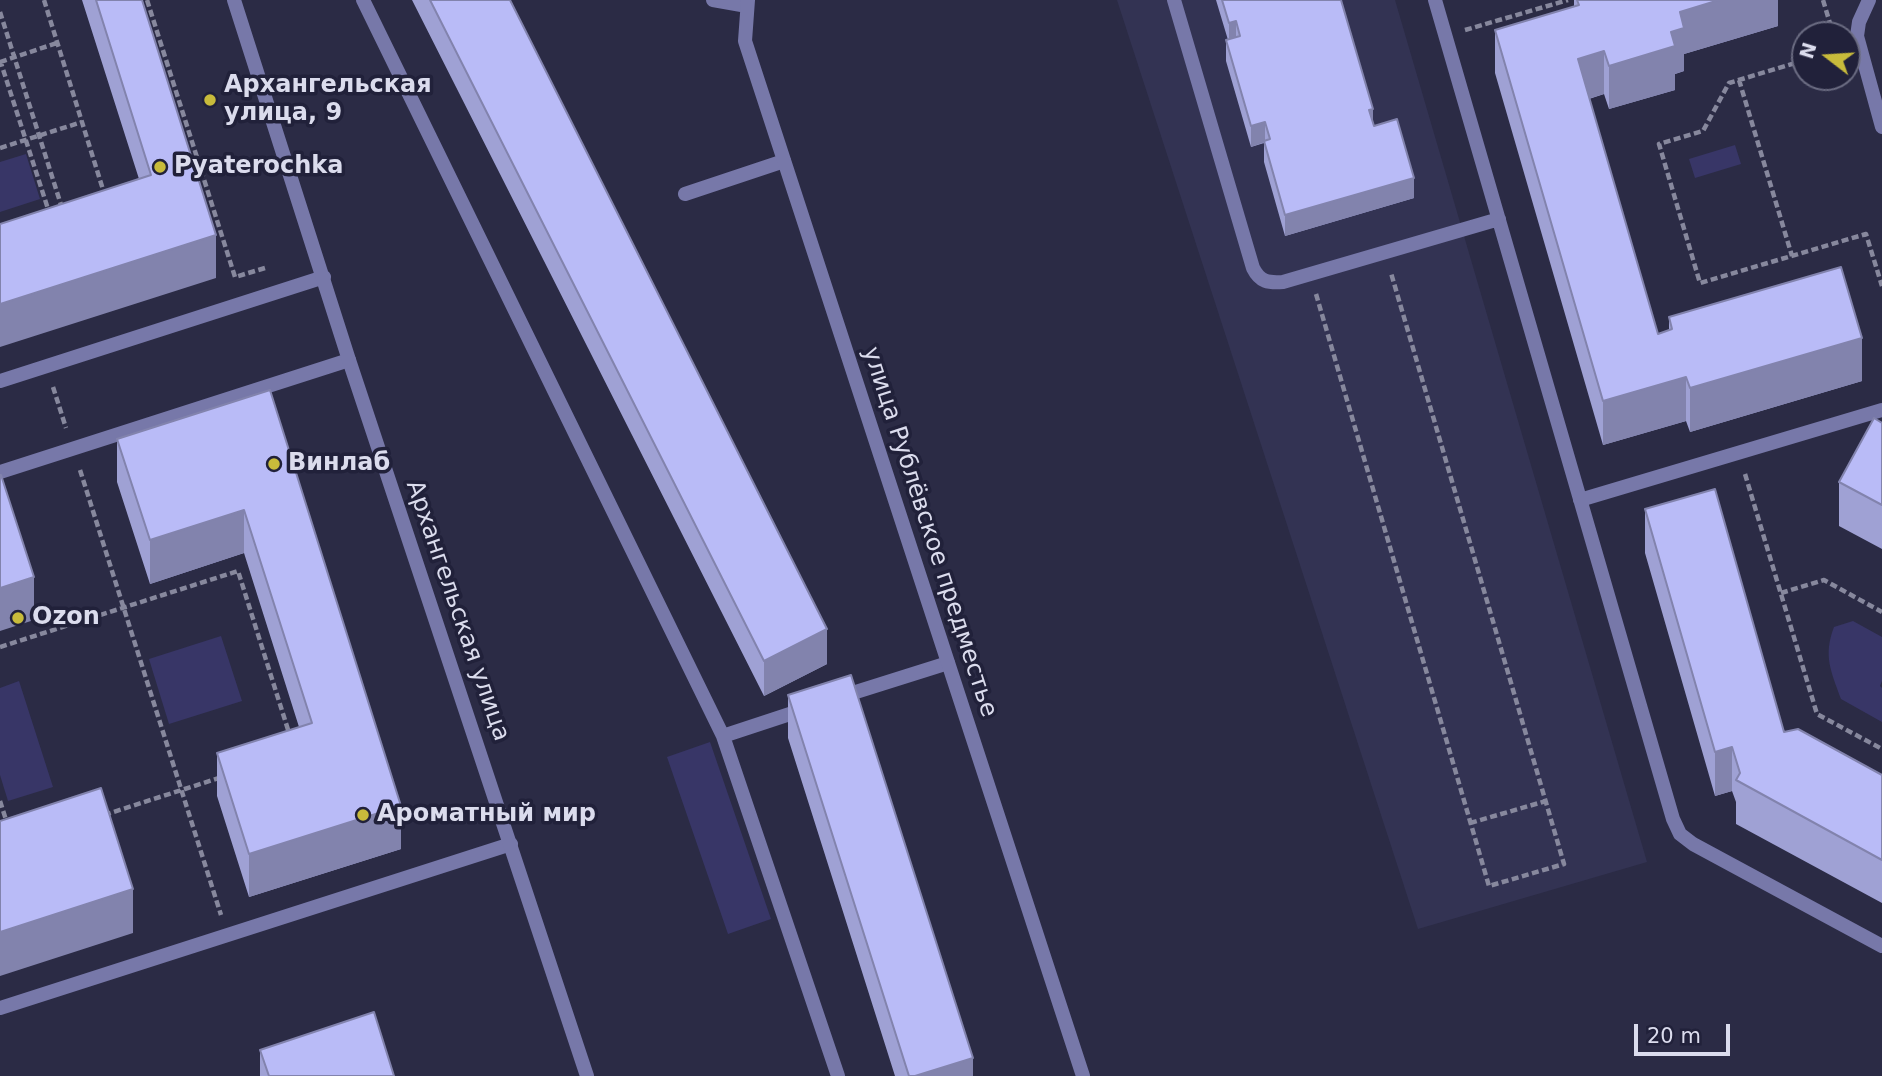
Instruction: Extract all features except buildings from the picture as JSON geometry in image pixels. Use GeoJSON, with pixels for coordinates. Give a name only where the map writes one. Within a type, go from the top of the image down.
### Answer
{"type":"FeatureCollection","features":[{"type":"Feature","properties":{"kind":"street","name":"Архангельская улица"},"geometry":{"type":"LineString","coordinates":[[234,0],[349,360],[587,1076]]}},
{"type":"Feature","properties":{"kind":"street"},"geometry":{"type":"LineString","coordinates":[[363,0],[723,736],[838,1076]]}},
{"type":"Feature","properties":{"kind":"street"},"geometry":{"type":"LineString","coordinates":[[712,0],[747,3]]}},
{"type":"Feature","properties":{"kind":"street"},"geometry":{"type":"LineString","coordinates":[[1174,0],[1252,268],[1258,278],[1269,283],[1283,282],[1499,219]]}},
{"type":"Feature","properties":{"kind":"street"},"geometry":{"type":"LineString","coordinates":[[1435,0],[1673,819],[1680,834],[1693,844],[1882,946]]}},
{"type":"Feature","properties":{"kind":"street"},"geometry":{"type":"LineString","coordinates":[[1869,0],[1859,22],[1857,36],[1882,127]]}},
{"type":"Feature","properties":{"kind":"street","name":"улица Рублёвское предместье"},"geometry":{"type":"LineString","coordinates":[[747,3],[745,41],[1083,1076]]}},
{"type":"Feature","properties":{"kind":"street"},"geometry":{"type":"LineString","coordinates":[[685,194],[784,161]]}},
{"type":"Feature","properties":{"kind":"street"},"geometry":{"type":"LineString","coordinates":[[0,381],[324,277]]}},
{"type":"Feature","properties":{"kind":"street"},"geometry":{"type":"LineString","coordinates":[[0,472],[349,360]]}},
{"type":"Feature","properties":{"kind":"street"},"geometry":{"type":"LineString","coordinates":[[1580,500],[1882,410]]}},
{"type":"Feature","properties":{"kind":"street"},"geometry":{"type":"LineString","coordinates":[[723,736],[948,663]]}},
{"type":"Feature","properties":{"kind":"street"},"geometry":{"type":"LineString","coordinates":[[0,1008],[511,844]]}},
{"type":"Feature","properties":{"kind":"path"},"geometry":{"type":"LineString","coordinates":[[44,0],[106,195],[95,199]]}},
{"type":"Feature","properties":{"kind":"path"},"geometry":{"type":"LineString","coordinates":[[147,0],[235,277],[265,268]]}},
{"type":"Feature","properties":{"kind":"path"},"geometry":{"type":"LineString","coordinates":[[1445,36],[1568,0]]}},
{"type":"Feature","properties":{"kind":"path"},"geometry":{"type":"LineString","coordinates":[[1823,0],[1829,21]]}},
{"type":"Feature","properties":{"kind":"path"},"geometry":{"type":"LineString","coordinates":[[0,12],[63,209]]}},
{"type":"Feature","properties":{"kind":"path"},"geometry":{"type":"LineString","coordinates":[[57,43],[0,61],[49,214],[74,206]]}},
{"type":"Feature","properties":{"kind":"path"},"geometry":{"type":"LineString","coordinates":[[1791,64],[1729,83],[1703,131],[1658,144],[1700,283],[1866,234],[1882,286]]}},
{"type":"Feature","properties":{"kind":"path"},"geometry":{"type":"LineString","coordinates":[[1740,80],[1792,256]]}},
{"type":"Feature","properties":{"kind":"path"},"geometry":{"type":"LineString","coordinates":[[0,148],[82,122]]}},
{"type":"Feature","properties":{"kind":"path"},"geometry":{"type":"LineString","coordinates":[[1310,275],[1489,886],[1564,864],[1385,252]]}},
{"type":"Feature","properties":{"kind":"path"},"geometry":{"type":"LineString","coordinates":[[1739,453],[1817,714],[1882,749]]}},
{"type":"Feature","properties":{"kind":"path"},"geometry":{"type":"LineString","coordinates":[[89,500],[217,902]]}},
{"type":"Feature","properties":{"kind":"path"},"geometry":{"type":"LineString","coordinates":[[0,647],[238,571],[292,740]]}},
{"type":"Feature","properties":{"kind":"path"},"geometry":{"type":"LineString","coordinates":[[1781,593],[1824,580],[1882,612]]}},
{"type":"Feature","properties":{"kind":"path"},"geometry":{"type":"LineString","coordinates":[[91,819],[232,774]]}},
{"type":"Feature","properties":{"kind":"path"},"geometry":{"type":"LineString","coordinates":[[0,801],[10,833]]}},
{"type":"Feature","properties":{"kind":"path"},"geometry":{"type":"LineString","coordinates":[[1470,823],[1546,801]]}},
{"type":"Feature","properties":{"kind":"shaded area"},"geometry":{"type":"Polygon","coordinates":[[[1117,0],[1395,0],[1647,862],[1418,929],[1117,0]]]}},
{"type":"Feature","properties":{"kind":"shaded area"},"geometry":{"type":"Polygon","coordinates":[[[1735,145],[1741,164],[1695,178],[1689,159],[1735,145]]]}},
{"type":"Feature","properties":{"kind":"shaded area"},"geometry":{"type":"Polygon","coordinates":[[[26,154],[40,199],[0,212],[0,162],[26,154]]]}},
{"type":"Feature","properties":{"kind":"shaded area"},"geometry":{"type":"Polygon","coordinates":[[[1853,621],[1882,637],[1882,722],[1841,699],[1831,672],[1829,647],[1834,627],[1853,621]]]}},
{"type":"Feature","properties":{"kind":"shaded area"},"geometry":{"type":"Polygon","coordinates":[[[221,636],[242,701],[169,724],[149,659],[221,636]]]}},
{"type":"Feature","properties":{"kind":"shaded area"},"geometry":{"type":"Polygon","coordinates":[[[19,681],[53,787],[8,801],[0,775],[0,688],[19,681]]]}},
{"type":"Feature","properties":{"kind":"shaded area"},"geometry":{"type":"Polygon","coordinates":[[[710,742],[771,919],[728,934],[667,757],[710,742]]]}},
{"type":"Feature","properties":{"kind":"place","name":"Архангельская улица, 9"},"geometry":{"type":"Point","coordinates":[210,100]}},
{"type":"Feature","properties":{"kind":"place","name":"Pyaterochka"},"geometry":{"type":"Point","coordinates":[160,167]}},
{"type":"Feature","properties":{"kind":"place","name":"Винлаб"},"geometry":{"type":"Point","coordinates":[274,464]}},
{"type":"Feature","properties":{"kind":"place","name":"Ozon"},"geometry":{"type":"Point","coordinates":[18,618]}},
{"type":"Feature","properties":{"kind":"place","name":"Ароматный мир"},"geometry":{"type":"Point","coordinates":[363,815]}}]}
